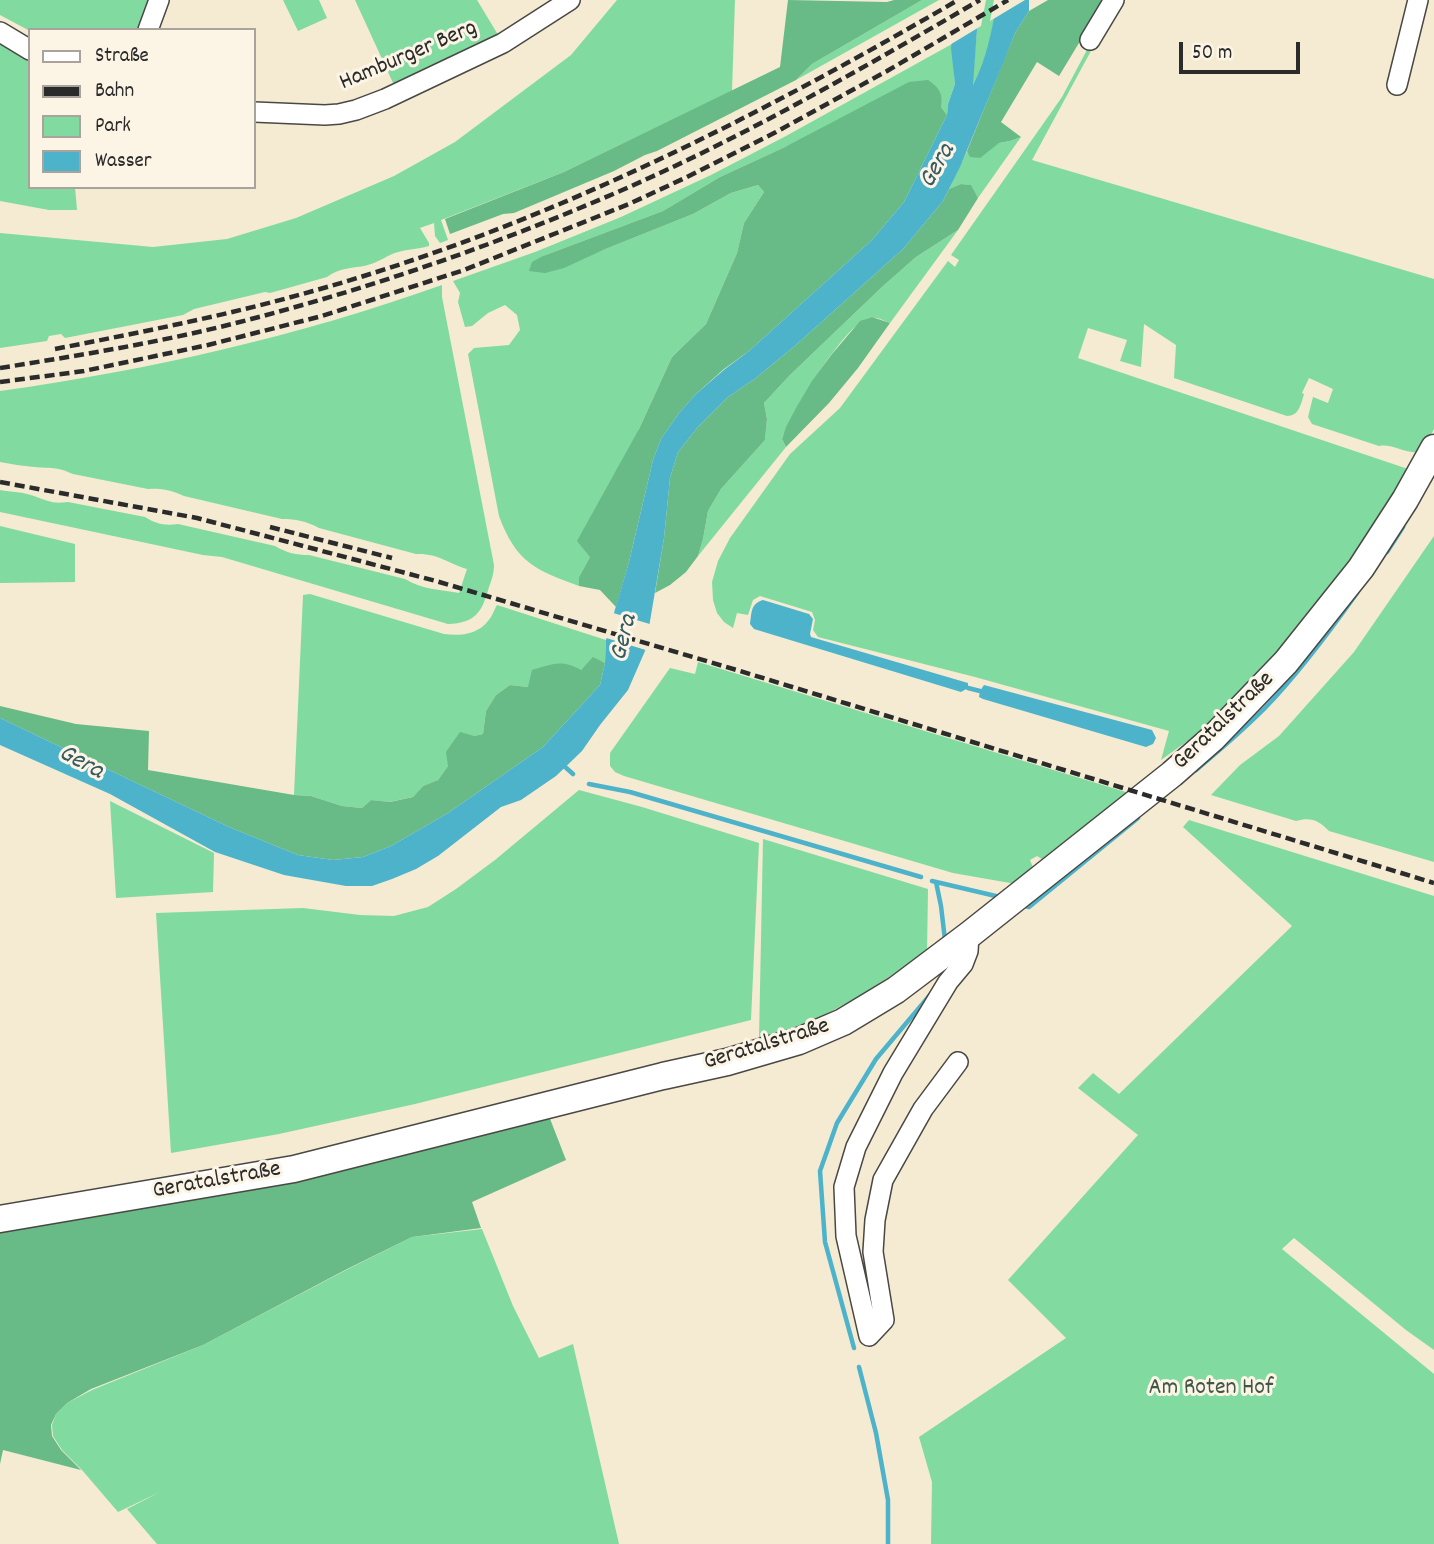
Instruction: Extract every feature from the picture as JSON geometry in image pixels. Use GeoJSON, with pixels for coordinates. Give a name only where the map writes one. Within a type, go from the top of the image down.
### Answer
{"type":"FeatureCollection","features":[{"type":"Feature","properties":{"kind":"street"},"geometry":{"type":"LineString","coordinates":[[149,28],[159,0]]}},
{"type":"Feature","properties":{"kind":"street","name":"Hamburger Berg"},"geometry":{"type":"LineString","coordinates":[[256,112],[325,115],[356,110],[503,43],[570,0]]}},
{"type":"Feature","properties":{"kind":"street"},"geometry":{"type":"LineString","coordinates":[[1090,40],[1114,0]]}},
{"type":"Feature","properties":{"kind":"street"},"geometry":{"type":"LineString","coordinates":[[1396,85],[1418,0]]}},
{"type":"Feature","properties":{"kind":"street"},"geometry":{"type":"LineString","coordinates":[[0,32],[28,49]]}},
{"type":"Feature","properties":{"kind":"street","name":"Geratalstraße"},"geometry":{"type":"LineString","coordinates":[[0,1219],[294,1169],[727,1062],[799,1041],[843,1022],[897,990],[969,935],[1172,774],[1213,738],[1286,662],[1361,568],[1405,500],[1434,448]]}},
{"type":"Feature","properties":{"kind":"street"},"geometry":{"type":"LineString","coordinates":[[958,1062],[923,1109],[883,1180],[875,1220],[873,1252],[884,1320],[869,1336],[846,1236],[844,1187],[856,1147],[893,1073],[948,982],[962,964],[968,951],[969,935]]}},
{"type":"Feature","properties":{"kind":"green space"},"geometry":{"type":"Polygon","coordinates":[[[0,0],[154,0],[143,28],[28,30],[0,15],[0,0]]]}},
{"type":"Feature","properties":{"kind":"green space"},"geometry":{"type":"Polygon","coordinates":[[[283,0],[319,0],[327,18],[298,31],[283,0]]]}},
{"type":"Feature","properties":{"kind":"green space"},"geometry":{"type":"Polygon","coordinates":[[[355,0],[477,0],[500,38],[394,85],[355,0]]]}},
{"type":"Feature","properties":{"kind":"green space"},"geometry":{"type":"Polygon","coordinates":[[[617,0],[735,0],[732,91],[564,172],[441,220],[448,240],[440,243],[435,236],[434,223],[420,228],[429,246],[395,253],[371,264],[341,270],[327,277],[270,293],[194,309],[183,315],[65,338],[61,334],[49,336],[47,341],[0,348],[0,233],[153,247],[227,239],[296,218],[394,176],[455,142],[571,55],[617,0]]]}},
{"type":"Feature","properties":{"kind":"green space"},"geometry":{"type":"Polygon","coordinates":[[[788,0],[922,0],[812,64],[796,80],[657,151],[514,213],[503,214],[450,234],[445,219],[564,172],[780,67],[788,0]]]}},
{"type":"Feature","properties":{"kind":"green space"},"geometry":{"type":"Polygon","coordinates":[[[922,0],[939,0],[796,80],[812,64],[922,0]]]}},
{"type":"Feature","properties":{"kind":"green space"},"geometry":{"type":"Polygon","coordinates":[[[983,0],[997,0],[989,45],[972,87],[977,30],[983,0]]]}},
{"type":"Feature","properties":{"kind":"green space"},"geometry":{"type":"Polygon","coordinates":[[[1048,0],[1105,0],[1059,76],[1037,62],[1001,122],[1021,137],[999,143],[980,158],[970,157],[967,151],[1015,33],[1029,11],[1048,0]]]}},
{"type":"Feature","properties":{"kind":"green space"},"geometry":{"type":"Polygon","coordinates":[[[0,39],[28,55],[28,189],[75,189],[77,210],[49,210],[0,201],[0,39]]]}},
{"type":"Feature","properties":{"kind":"green space"},"geometry":{"type":"Polygon","coordinates":[[[952,44],[955,84],[947,115],[941,107],[785,147],[720,177],[663,211],[543,256],[603,250],[693,214],[731,193],[758,185],[764,192],[744,223],[737,253],[706,324],[672,357],[639,429],[590,557],[579,577],[579,586],[550,575],[529,562],[512,544],[499,516],[468,354],[474,348],[509,345],[520,330],[517,315],[505,305],[488,313],[472,326],[465,327],[458,302],[460,293],[453,281],[621,217],[711,175],[952,44]]]}},
{"type":"Feature","properties":{"kind":"green space"},"geometry":{"type":"Polygon","coordinates":[[[1088,48],[1092,49],[1032,160],[1434,279],[1434,429],[1422,451],[1416,452],[1379,446],[1312,424],[1308,417],[1313,397],[1328,403],[1333,389],[1309,378],[1299,409],[1287,416],[1174,378],[1176,345],[1144,324],[1141,367],[1120,361],[1127,340],[1088,328],[1078,358],[1411,470],[1392,506],[1311,618],[1221,717],[1161,760],[1169,731],[818,637],[813,630],[815,620],[812,612],[760,596],[753,600],[748,615],[737,613],[733,628],[717,613],[713,600],[712,582],[718,561],[730,538],[790,454],[840,408],[948,261],[955,267],[959,260],[951,255],[1062,97],[1088,48]]]}},
{"type":"Feature","properties":{"kind":"green space"},"geometry":{"type":"Polygon","coordinates":[[[928,80],[940,92],[941,107],[947,115],[904,202],[872,240],[749,351],[696,394],[679,413],[661,439],[653,460],[616,607],[600,590],[579,586],[579,577],[590,557],[577,541],[639,429],[672,357],[706,324],[737,253],[744,223],[764,192],[758,185],[731,193],[693,214],[564,268],[545,273],[529,271],[532,262],[663,211],[720,177],[785,147],[909,82],[928,80]]]}},
{"type":"Feature","properties":{"kind":"green space"},"geometry":{"type":"Polygon","coordinates":[[[1021,137],[978,198],[970,185],[961,184],[949,189],[967,151],[971,157],[999,143],[1021,137]]]}},
{"type":"Feature","properties":{"kind":"green space"},"geometry":{"type":"Polygon","coordinates":[[[961,184],[971,185],[978,198],[958,230],[916,257],[882,287],[764,403],[767,419],[765,440],[721,489],[708,511],[698,556],[686,572],[655,593],[670,478],[678,452],[728,397],[797,344],[903,249],[943,201],[949,189],[961,184]]]}},
{"type":"Feature","properties":{"kind":"green space"},"geometry":{"type":"Polygon","coordinates":[[[958,230],[890,323],[869,318],[859,323],[833,352],[787,427],[782,439],[786,447],[698,556],[708,511],[721,489],[765,440],[767,419],[764,403],[882,287],[916,257],[958,230]]]}},
{"type":"Feature","properties":{"kind":"green space"},"geometry":{"type":"Polygon","coordinates":[[[442,285],[442,297],[494,565],[484,603],[471,618],[448,624],[222,557],[0,512],[0,490],[22,493],[50,502],[68,502],[145,517],[161,524],[178,524],[275,546],[292,553],[405,579],[425,587],[459,593],[467,569],[437,557],[416,554],[301,521],[282,519],[166,490],[148,489],[57,469],[0,462],[0,391],[112,373],[224,349],[334,320],[442,285]]]}},
{"type":"Feature","properties":{"kind":"green space"},"geometry":{"type":"Polygon","coordinates":[[[872,317],[890,323],[829,403],[786,447],[782,439],[786,427],[812,381],[860,321],[872,317]]]}},
{"type":"Feature","properties":{"kind":"green space"},"geometry":{"type":"Polygon","coordinates":[[[0,526],[75,544],[75,582],[0,583],[0,526]]]}},
{"type":"Feature","properties":{"kind":"green space"},"geometry":{"type":"Polygon","coordinates":[[[1434,536],[1434,862],[1329,831],[1314,820],[1296,821],[1211,795],[1240,765],[1279,736],[1354,652],[1434,536]]]}},
{"type":"Feature","properties":{"kind":"green space"},"geometry":{"type":"Polygon","coordinates":[[[310,594],[450,635],[467,633],[484,626],[497,605],[606,640],[605,663],[593,658],[581,670],[528,687],[510,685],[496,695],[486,711],[483,734],[474,736],[438,780],[423,786],[413,797],[389,802],[371,800],[362,808],[342,806],[311,796],[294,795],[303,595],[310,594]]]}},
{"type":"Feature","properties":{"kind":"green space"},"geometry":{"type":"Polygon","coordinates":[[[593,657],[605,663],[600,685],[543,747],[448,813],[391,846],[363,857],[333,860],[298,855],[229,827],[0,718],[0,706],[76,724],[149,731],[148,770],[311,796],[342,806],[362,808],[371,800],[390,802],[413,797],[423,786],[438,780],[448,766],[446,752],[460,732],[474,736],[483,734],[486,711],[496,695],[510,685],[528,687],[532,670],[551,664],[562,664],[581,670],[593,657]]]}},
{"type":"Feature","properties":{"kind":"green space"},"geometry":{"type":"Polygon","coordinates":[[[698,662],[1129,793],[1045,861],[1037,856],[1030,860],[1034,870],[1016,884],[953,873],[615,772],[610,766],[610,753],[670,668],[695,674],[698,662]]]}},
{"type":"Feature","properties":{"kind":"green space"},"geometry":{"type":"Polygon","coordinates":[[[579,790],[759,843],[751,1020],[415,1104],[279,1134],[171,1153],[156,913],[303,908],[394,916],[428,907],[495,860],[579,790]]]}},
{"type":"Feature","properties":{"kind":"green space"},"geometry":{"type":"Polygon","coordinates":[[[110,801],[214,853],[213,892],[116,898],[110,801]]]}},
{"type":"Feature","properties":{"kind":"green space","name":"Am Roten Hof"},"geometry":{"type":"Polygon","coordinates":[[[1189,820],[1434,896],[1434,1350],[1294,1238],[1282,1249],[1434,1374],[1434,1544],[931,1544],[932,1482],[919,1437],[1066,1338],[1008,1280],[1138,1135],[1078,1088],[1093,1073],[1119,1094],[1292,926],[1183,827],[1189,820]]]}},
{"type":"Feature","properties":{"kind":"green space"},"geometry":{"type":"Polygon","coordinates":[[[763,839],[928,889],[927,953],[861,995],[808,1024],[759,1039],[763,839]]]}},
{"type":"Feature","properties":{"kind":"green space"},"geometry":{"type":"Polygon","coordinates":[[[547,1111],[566,1160],[472,1202],[481,1228],[412,1237],[203,1345],[91,1389],[67,1403],[56,1414],[51,1425],[52,1436],[61,1450],[81,1470],[3,1450],[0,1464],[0,1226],[547,1111]]]}},
{"type":"Feature","properties":{"kind":"green space"},"geometry":{"type":"Polygon","coordinates":[[[482,1229],[513,1306],[539,1358],[573,1344],[619,1544],[157,1544],[127,1509],[160,1492],[118,1512],[62,1450],[53,1436],[52,1425],[56,1414],[67,1403],[92,1390],[203,1345],[412,1237],[482,1229]]]}},
{"type":"Feature","properties":{"kind":"water","name":"Gera"},"geometry":{"type":"Polygon","coordinates":[[[956,0],[983,0],[977,30],[973,85],[991,33],[997,0],[1029,0],[1029,11],[1015,33],[960,167],[943,201],[903,249],[797,344],[728,397],[678,452],[670,478],[664,538],[645,651],[628,690],[582,751],[556,776],[521,800],[501,807],[438,856],[416,869],[372,886],[346,886],[284,875],[215,852],[110,794],[0,745],[0,718],[229,827],[298,855],[333,860],[363,857],[391,846],[448,813],[543,747],[600,685],[606,640],[629,562],[653,460],[661,439],[696,394],[749,351],[872,240],[904,202],[947,115],[955,84],[951,48],[956,0]]]}},
{"type":"Feature","properties":{"kind":"water"},"geometry":{"type":"Polygon","coordinates":[[[763,600],[809,614],[813,619],[811,637],[968,683],[968,688],[961,692],[754,629],[750,624],[752,609],[763,600]]]}},
{"type":"Feature","properties":{"kind":"water"},"geometry":{"type":"Polygon","coordinates":[[[984,685],[1152,730],[1156,738],[1153,744],[1146,747],[983,699],[979,697],[984,685]]]}},
{"type":"Feature","properties":{"kind":"pier"},"geometry":{"type":"Polygon","coordinates":[[[953,0],[986,0],[981,26],[948,46],[953,0]]]}},
{"type":"Feature","properties":{"kind":"pier"},"geometry":{"type":"Polygon","coordinates":[[[994,0],[1025,0],[990,21],[994,0]]]}},
{"type":"Feature","properties":{"kind":"pier"},"geometry":{"type":"Polygon","coordinates":[[[610,612],[653,625],[649,651],[603,637],[610,612]]]}},
{"type":"Feature","properties":{"kind":"waterway"},"geometry":{"type":"LineString","coordinates":[[1387,552],[1403,527]]}},
{"type":"Feature","properties":{"kind":"waterway"},"geometry":{"type":"LineString","coordinates":[[1196,770],[1277,695],[1357,593]]}},
{"type":"Feature","properties":{"kind":"waterway"},"geometry":{"type":"LineString","coordinates":[[968,688],[980,691]]}},
{"type":"Feature","properties":{"kind":"waterway"},"geometry":{"type":"LineString","coordinates":[[563,765],[573,774]]}},
{"type":"Feature","properties":{"kind":"waterway"},"geometry":{"type":"LineString","coordinates":[[589,784],[630,792],[921,877]]}},
{"type":"Feature","properties":{"kind":"waterway"},"geometry":{"type":"LineString","coordinates":[[1025,906],[1029,907],[1138,818]]}},
{"type":"Feature","properties":{"kind":"waterway"},"geometry":{"type":"LineString","coordinates":[[932,881],[1000,897]]}},
{"type":"Feature","properties":{"kind":"waterway"},"geometry":{"type":"LineString","coordinates":[[936,882],[945,940]]}},
{"type":"Feature","properties":{"kind":"waterway"},"geometry":{"type":"LineString","coordinates":[[854,1348],[825,1242],[820,1171],[837,1123],[876,1059],[930,995]]}},
{"type":"Feature","properties":{"kind":"waterway"},"geometry":{"type":"LineString","coordinates":[[859,1367],[876,1433],[888,1500],[888,1544]]}},
{"type":"Feature","properties":{"kind":"railway"},"geometry":{"type":"LineString","coordinates":[[55,349],[185,323],[281,300],[398,265],[482,235],[564,202],[725,127],[803,87],[958,0]]}},
{"type":"Feature","properties":{"kind":"railway"},"geometry":{"type":"LineString","coordinates":[[0,368],[140,344],[275,313],[425,267],[523,231],[620,191],[758,125],[980,0]]}},
{"type":"Feature","properties":{"kind":"railway"},"geometry":{"type":"LineString","coordinates":[[0,382],[84,371],[208,345],[322,316],[464,270],[629,204],[687,177],[887,71],[1008,0]]}},
{"type":"Feature","properties":{"kind":"railway"},"geometry":{"type":"LineString","coordinates":[[0,482],[197,518],[436,581],[1434,883]]}},
{"type":"Feature","properties":{"kind":"railway"},"geometry":{"type":"LineString","coordinates":[[270,527],[392,558]]}}]}
